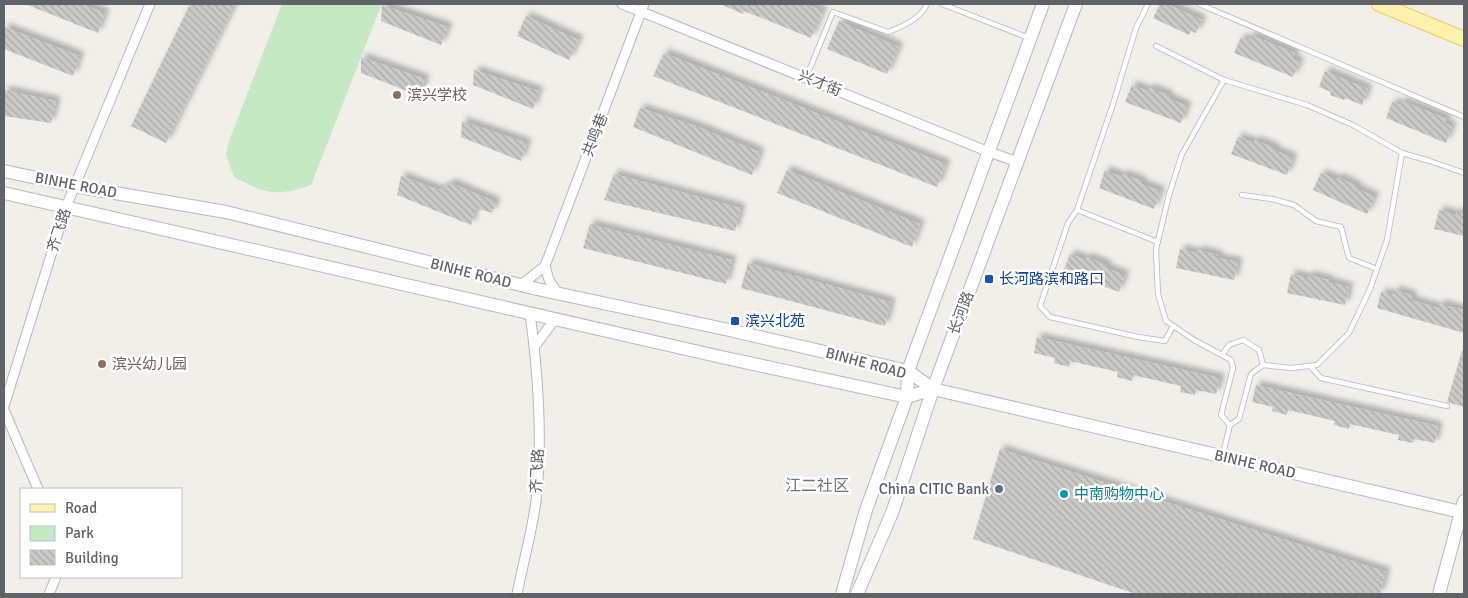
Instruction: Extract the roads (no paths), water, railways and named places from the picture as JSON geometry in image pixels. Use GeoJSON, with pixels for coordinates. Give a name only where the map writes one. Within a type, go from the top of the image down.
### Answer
{"type":"FeatureCollection","features":[{"type":"Feature","properties":{"kind":"main road","name":"长河路"},"geometry":{"type":"LineString","coordinates":[[842,594],[866,510],[907,397],[908,371],[1043,4]]}},
{"type":"Feature","properties":{"kind":"main road","name":"长河路"},"geometry":{"type":"LineString","coordinates":[[857,594],[892,513],[933,389],[1076,4]]}},
{"type":"Feature","properties":{"kind":"main road"},"geometry":{"type":"LineString","coordinates":[[1379,4],[1464,39]]}},
{"type":"Feature","properties":{"kind":"main road","name":"BINHE ROAD"},"geometry":{"type":"LineString","coordinates":[[4,171],[74,186],[226,212],[558,294],[729,330],[908,371],[933,389],[1222,457],[1463,509]]}},
{"type":"Feature","properties":{"kind":"main road","name":"BINHE ROAD"},"geometry":{"type":"LineString","coordinates":[[4,193],[232,247],[907,397],[933,389]]}},
{"type":"Feature","properties":{"kind":"main road"},"geometry":{"type":"LineString","coordinates":[[1439,594],[1463,509]]}},
{"type":"Feature","properties":{"kind":"street","name":"齐飞路"},"geometry":{"type":"LineString","coordinates":[[4,406],[66,207],[150,4]]}},
{"type":"Feature","properties":{"kind":"street","name":"兴才街"},"geometry":{"type":"LineString","coordinates":[[622,4],[643,8],[806,78],[1018,162]]}},
{"type":"Feature","properties":{"kind":"street","name":"共鸣巷"},"geometry":{"type":"LineString","coordinates":[[545,266],[643,8]]}},
{"type":"Feature","properties":{"kind":"street"},"geometry":{"type":"LineString","coordinates":[[521,285],[545,266],[550,282],[558,294]]}},
{"type":"Feature","properties":{"kind":"street","name":"齐飞路"},"geometry":{"type":"LineString","coordinates":[[517,594],[536,501],[539,438],[534,346],[530,314]]}},
{"type":"Feature","properties":{"kind":"street"},"geometry":{"type":"LineString","coordinates":[[534,346],[555,319]]}},
{"type":"Feature","properties":{"kind":"street"},"geometry":{"type":"LineString","coordinates":[[4,410],[38,488]]}},
{"type":"Feature","properties":{"kind":"street"},"geometry":{"type":"LineString","coordinates":[[49,594],[56,578]]}},
{"type":"Feature","properties":{"kind":"lane"},"geometry":{"type":"LineString","coordinates":[[806,78],[834,12],[888,32],[914,19],[928,4]]}},
{"type":"Feature","properties":{"kind":"lane"},"geometry":{"type":"LineString","coordinates":[[942,4],[1030,38]]}},
{"type":"Feature","properties":{"kind":"lane"},"geometry":{"type":"LineString","coordinates":[[1148,4],[1136,28],[1113,104],[1077,210],[1068,223],[1040,306],[1050,318],[1138,337],[1165,341],[1173,326]]}},
{"type":"Feature","properties":{"kind":"lane"},"geometry":{"type":"LineString","coordinates":[[1199,4],[1464,117]]}},
{"type":"Feature","properties":{"kind":"lane"},"geometry":{"type":"LineString","coordinates":[[1156,46],[1224,80],[1307,105],[1353,125],[1402,153],[1464,173]]}},
{"type":"Feature","properties":{"kind":"lane"},"geometry":{"type":"LineString","coordinates":[[1224,80],[1182,154],[1156,248],[1158,294],[1166,321],[1194,340],[1231,360],[1234,368],[1221,415],[1230,425]]}},
{"type":"Feature","properties":{"kind":"lane"},"geometry":{"type":"LineString","coordinates":[[1222,457],[1230,425],[1239,419],[1251,374],[1263,365],[1291,368],[1317,365],[1349,333],[1370,289],[1387,240],[1402,153]]}},
{"type":"Feature","properties":{"kind":"lane"},"geometry":{"type":"LineString","coordinates":[[1242,196],[1272,199],[1294,205],[1316,221],[1342,227],[1349,258],[1377,269]]}},
{"type":"Feature","properties":{"kind":"lane"},"geometry":{"type":"LineString","coordinates":[[1077,210],[1158,242]]}},
{"type":"Feature","properties":{"kind":"lane"},"geometry":{"type":"LineString","coordinates":[[1222,355],[1229,344],[1243,340],[1259,350],[1263,365]]}},
{"type":"Feature","properties":{"kind":"lane"},"geometry":{"type":"LineString","coordinates":[[1310,366],[1321,378],[1447,406]]}},
{"type":"Feature","properties":{"kind":"place","name":"滨兴学校"},"geometry":{"type":"Point","coordinates":[397,95]}},
{"type":"Feature","properties":{"kind":"place","name":"长河路滨和路口"},"geometry":{"type":"Point","coordinates":[989,279]}},
{"type":"Feature","properties":{"kind":"place","name":"滨兴北苑"},"geometry":{"type":"Point","coordinates":[735,321]}},
{"type":"Feature","properties":{"kind":"place","name":"滨兴幼儿园"},"geometry":{"type":"Point","coordinates":[102,364]}},
{"type":"Feature","properties":{"kind":"place","name":"China CITIC Bank"},"geometry":{"type":"Point","coordinates":[999,489]}},
{"type":"Feature","properties":{"kind":"place","name":"中南购物中心"},"geometry":{"type":"Point","coordinates":[1064,494]}},
{"type":"Feature","properties":{"kind":"district","name":"江二社区"},"geometry":{"type":"Point","coordinates":[817,485]}}]}
